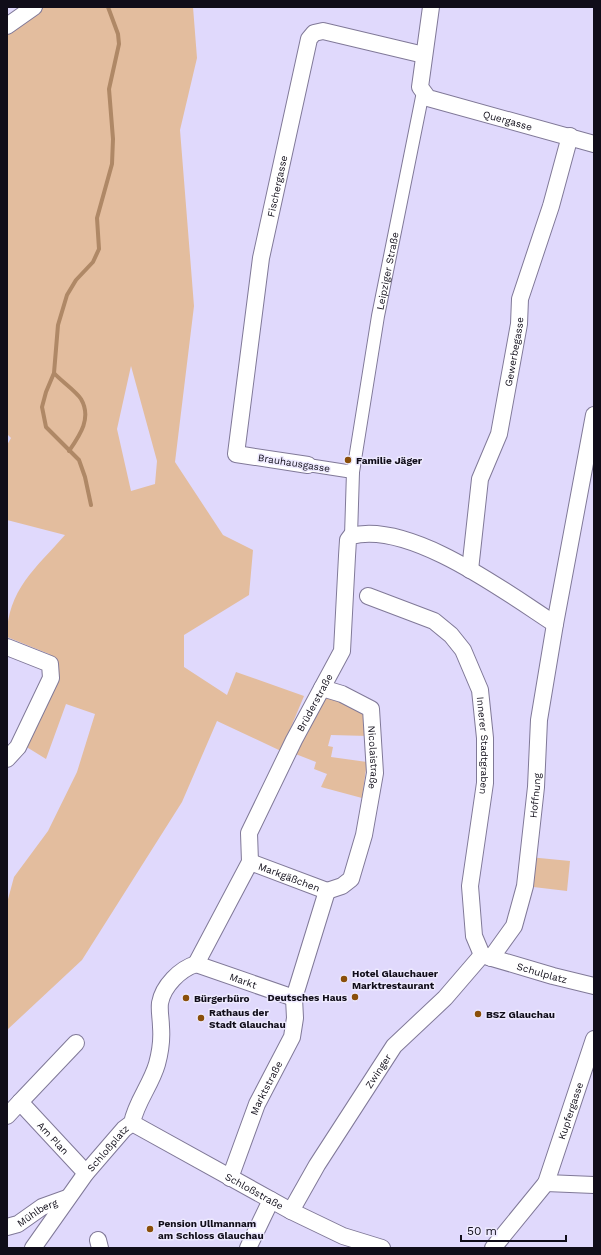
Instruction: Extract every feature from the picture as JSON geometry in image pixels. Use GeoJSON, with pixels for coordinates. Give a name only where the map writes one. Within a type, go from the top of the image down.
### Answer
{"type":"FeatureCollection","features":[{"type":"Feature","properties":{"kind":"street"},"geometry":{"type":"LineString","coordinates":[[7,26],[34,7]]}},
{"type":"Feature","properties":{"kind":"street","name":"Leipziger Straße"},"geometry":{"type":"LineString","coordinates":[[351,536],[353,472],[378,312],[423,92],[420,87],[430,7]]}},
{"type":"Feature","properties":{"kind":"street","name":"Fischergasse"},"geometry":{"type":"LineString","coordinates":[[236,454],[261,258],[309,39],[314,33],[323,31],[424,55]]}},
{"type":"Feature","properties":{"kind":"street","name":"Quergasse"},"geometry":{"type":"LineString","coordinates":[[423,92],[428,98],[570,136],[594,144]]}},
{"type":"Feature","properties":{"kind":"street","name":"Gewerbegasse"},"geometry":{"type":"LineString","coordinates":[[470,570],[480,479],[499,434],[519,324],[520,299],[551,206],[570,136]]}},
{"type":"Feature","properties":{"kind":"street","name":"Hoffnung"},"geometry":{"type":"LineString","coordinates":[[486,956],[514,926],[525,886],[536,787],[539,720],[555,624],[594,415]]}},
{"type":"Feature","properties":{"kind":"street","name":"Brauhausgasse"},"geometry":{"type":"LineString","coordinates":[[236,454],[353,472]]}},
{"type":"Feature","properties":{"kind":"street"},"geometry":{"type":"LineString","coordinates":[[351,536],[364,534],[390,537],[443,554],[555,624]]}},
{"type":"Feature","properties":{"kind":"street","name":"Brüderstraße"},"geometry":{"type":"LineString","coordinates":[[250,862],[249,833],[342,651],[348,540],[351,536]]}},
{"type":"Feature","properties":{"kind":"street","name":"Innerer Stadtgraben"},"geometry":{"type":"LineString","coordinates":[[368,596],[434,621],[451,635],[463,650],[480,690],[485,738],[485,783],[470,886],[474,936],[486,956]]}},
{"type":"Feature","properties":{"kind":"street"},"geometry":{"type":"LineString","coordinates":[[7,647],[50,664],[51,678],[18,747],[7,759]]}},
{"type":"Feature","properties":{"kind":"street","name":"Nicolaistraße"},"geometry":{"type":"LineString","coordinates":[[322,688],[342,694],[371,708],[375,773],[364,835],[351,878],[342,886],[327,891]]}},
{"type":"Feature","properties":{"kind":"street"},"geometry":{"type":"LineString","coordinates":[[196,964],[250,862]]}},
{"type":"Feature","properties":{"kind":"street","name":"Markgäßchen"},"geometry":{"type":"LineString","coordinates":[[250,862],[327,891]]}},
{"type":"Feature","properties":{"kind":"street"},"geometry":{"type":"LineString","coordinates":[[294,998],[327,891]]}},
{"type":"Feature","properties":{"kind":"street","name":"Schulplatz"},"geometry":{"type":"LineString","coordinates":[[486,956],[553,976],[594,986]]}},
{"type":"Feature","properties":{"kind":"street","name":"Zwinger"},"geometry":{"type":"LineString","coordinates":[[292,1211],[317,1165],[394,1046],[445,998],[486,956]]}},
{"type":"Feature","properties":{"kind":"street","name":"Markt"},"geometry":{"type":"LineString","coordinates":[[196,964],[294,998]]}},
{"type":"Feature","properties":{"kind":"street","name":"Schloßplatz"},"geometry":{"type":"LineString","coordinates":[[32,1248],[86,1173],[124,1129],[132,1123],[134,1113],[154,1074],[161,1039],[160,1002],[178,973],[187,966],[196,964]]}},
{"type":"Feature","properties":{"kind":"street","name":"Marktstraße"},"geometry":{"type":"LineString","coordinates":[[230,1178],[257,1104],[292,1037],[295,1018],[294,998]]}},
{"type":"Feature","properties":{"kind":"street","name":"Kupfergasse"},"geometry":{"type":"LineString","coordinates":[[546,1183],[594,1040]]}},
{"type":"Feature","properties":{"kind":"street"},"geometry":{"type":"LineString","coordinates":[[7,1116],[76,1043]]}},
{"type":"Feature","properties":{"kind":"street","name":"Am Plan"},"geometry":{"type":"LineString","coordinates":[[20,1102],[86,1173]]}},
{"type":"Feature","properties":{"kind":"street","name":"Schloßstraße"},"geometry":{"type":"LineString","coordinates":[[132,1123],[230,1178],[270,1203],[292,1211],[343,1236],[382,1248]]}},
{"type":"Feature","properties":{"kind":"street"},"geometry":{"type":"LineString","coordinates":[[494,1248],[546,1183],[594,1185]]}},
{"type":"Feature","properties":{"kind":"street","name":"Mühlberg"},"geometry":{"type":"LineString","coordinates":[[7,1227],[18,1224],[42,1207],[67,1198]]}},
{"type":"Feature","properties":{"kind":"street"},"geometry":{"type":"LineString","coordinates":[[248,1248],[270,1203]]}},
{"type":"Feature","properties":{"kind":"shaded area"},"geometry":{"type":"Polygon","coordinates":[[[34,7],[193,7],[197,58],[180,130],[194,306],[175,462],[223,535],[253,550],[249,595],[184,635],[184,667],[227,695],[236,672],[304,696],[281,751],[217,721],[182,802],[82,960],[7,1030],[7,903],[14,877],[48,831],[77,772],[95,714],[66,704],[46,759],[25,746],[55,659],[49,654],[7,637],[8,620],[18,593],[34,569],[65,535],[7,520],[7,445],[11,438],[7,434],[7,26],[34,7]],[[131,366],[117,429],[131,491],[155,484],[157,461],[131,366]]]}},
{"type":"Feature","properties":{"kind":"shaded area"},"geometry":{"type":"Polygon","coordinates":[[[323,696],[365,709],[368,736],[331,735],[328,746],[333,747],[331,757],[367,762],[362,798],[321,787],[327,774],[314,769],[316,762],[293,753],[323,696]]]}},
{"type":"Feature","properties":{"kind":"shaded area"},"geometry":{"type":"Polygon","coordinates":[[[529,857],[570,861],[567,891],[525,886],[529,857]]]}},
{"type":"Feature","properties":{"kind":"waterway"},"geometry":{"type":"LineString","coordinates":[[91,505],[85,477],[79,460],[46,427],[42,407],[46,392],[54,373],[58,325],[67,295],[76,280],[93,262],[99,249],[97,218],[112,164],[113,139],[109,89],[119,44],[118,34],[108,7]]}},
{"type":"Feature","properties":{"kind":"waterway"},"geometry":{"type":"LineString","coordinates":[[54,373],[79,396],[84,406],[85,420],[81,433],[69,451]]}},
{"type":"Feature","properties":{"kind":"place","name":"Familie Jäger"},"geometry":{"type":"Point","coordinates":[348,460]}},
{"type":"Feature","properties":{"kind":"place","name":"Hotel Glauchauer Marktrestaurant"},"geometry":{"type":"Point","coordinates":[344,979]}},
{"type":"Feature","properties":{"kind":"place","name":"Deutsches Haus"},"geometry":{"type":"Point","coordinates":[355,997]}},
{"type":"Feature","properties":{"kind":"place","name":"Bürgerbüro"},"geometry":{"type":"Point","coordinates":[186,998]}},
{"type":"Feature","properties":{"kind":"place","name":"BSZ Glauchau"},"geometry":{"type":"Point","coordinates":[478,1014]}},
{"type":"Feature","properties":{"kind":"place","name":"Rathaus der Stadt Glauchau"},"geometry":{"type":"Point","coordinates":[201,1018]}},
{"type":"Feature","properties":{"kind":"place","name":"Pension Ullmannam am Schloss Glauchau"},"geometry":{"type":"Point","coordinates":[150,1229]}}]}
